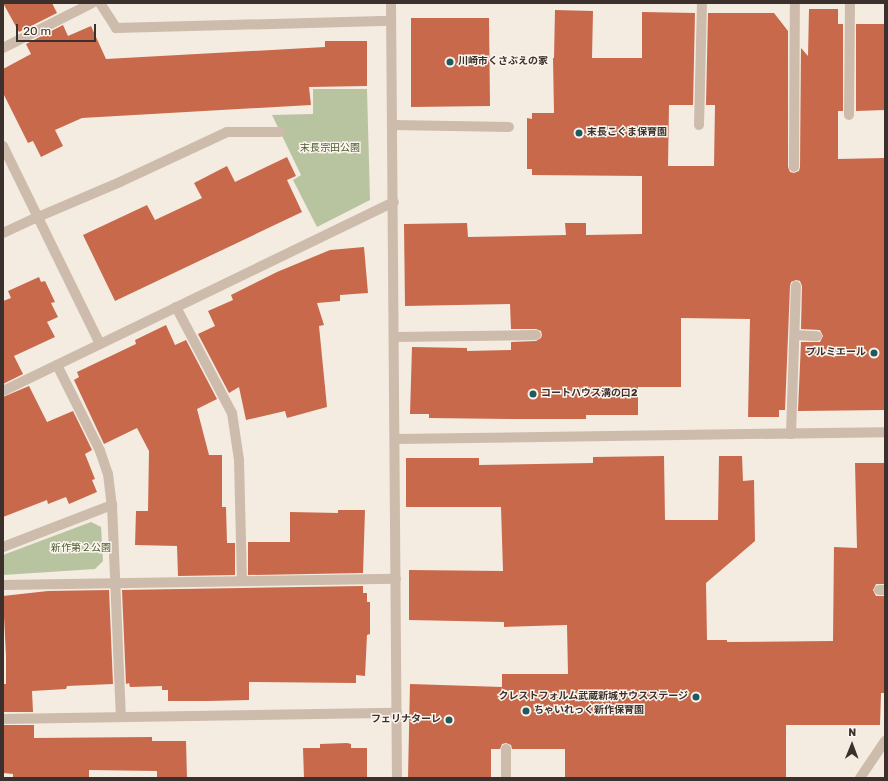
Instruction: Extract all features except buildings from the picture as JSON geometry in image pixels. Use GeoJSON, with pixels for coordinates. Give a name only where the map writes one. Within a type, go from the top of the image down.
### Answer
{"type":"FeatureCollection","features":[{"type":"Feature","properties":{"kind":"street"},"geometry":{"type":"LineString","coordinates":[[3,48],[92,3]]}},
{"type":"Feature","properties":{"kind":"street"},"geometry":{"type":"LineString","coordinates":[[100,3],[116,28],[391,21]]}},
{"type":"Feature","properties":{"kind":"street"},"geometry":{"type":"LineString","coordinates":[[391,3],[396,439],[397,778]]}},
{"type":"Feature","properties":{"kind":"street"},"geometry":{"type":"LineString","coordinates":[[699,124],[702,3]]}},
{"type":"Feature","properties":{"kind":"street"},"geometry":{"type":"LineString","coordinates":[[794,166],[796,3]]}},
{"type":"Feature","properties":{"kind":"street"},"geometry":{"type":"LineString","coordinates":[[849,115],[850,3]]}},
{"type":"Feature","properties":{"kind":"street"},"geometry":{"type":"LineString","coordinates":[[393,125],[510,126]]}},
{"type":"Feature","properties":{"kind":"street"},"geometry":{"type":"LineString","coordinates":[[3,234],[227,132],[280,132]]}},
{"type":"Feature","properties":{"kind":"street"},"geometry":{"type":"LineString","coordinates":[[3,146],[100,344]]}},
{"type":"Feature","properties":{"kind":"street"},"geometry":{"type":"LineString","coordinates":[[3,391],[394,202]]}},
{"type":"Feature","properties":{"kind":"street"},"geometry":{"type":"LineString","coordinates":[[792,434],[796,286]]}},
{"type":"Feature","properties":{"kind":"street"},"geometry":{"type":"LineString","coordinates":[[176,307],[232,413],[239,460],[242,581]]}},
{"type":"Feature","properties":{"kind":"street"},"geometry":{"type":"LineString","coordinates":[[395,337],[536,335]]}},
{"type":"Feature","properties":{"kind":"street"},"geometry":{"type":"LineString","coordinates":[[795,335],[817,336]]}},
{"type":"Feature","properties":{"kind":"street"},"geometry":{"type":"LineString","coordinates":[[57,364],[100,451],[108,474],[112,505],[121,717]]}},
{"type":"Feature","properties":{"kind":"street"},"geometry":{"type":"LineString","coordinates":[[396,439],[885,432]]}},
{"type":"Feature","properties":{"kind":"street"},"geometry":{"type":"LineString","coordinates":[[3,546],[112,505]]}},
{"type":"Feature","properties":{"kind":"street"},"geometry":{"type":"LineString","coordinates":[[3,585],[396,579]]}},
{"type":"Feature","properties":{"kind":"street"},"geometry":{"type":"LineString","coordinates":[[3,719],[397,713]]}},
{"type":"Feature","properties":{"kind":"street"},"geometry":{"type":"LineString","coordinates":[[860,778],[885,741]]}},
{"type":"Feature","properties":{"kind":"street"},"geometry":{"type":"LineString","coordinates":[[506,749],[506,778]]}},
{"type":"Feature","properties":{"kind":"green space","name":"末長宗田公園"},"geometry":{"type":"Polygon","coordinates":[[[313,89],[367,89],[370,200],[317,227],[293,180],[301,175],[272,115],[313,114],[313,89]]]}},
{"type":"Feature","properties":{"kind":"green space","name":"新作第２公園"},"geometry":{"type":"Polygon","coordinates":[[[91,522],[101,527],[103,561],[95,569],[3,575],[3,555],[91,522]]]}},
{"type":"Feature","properties":{"kind":"place","name":"川崎市くさぶえの家"},"geometry":{"type":"Point","coordinates":[450,62]}},
{"type":"Feature","properties":{"kind":"place","name":"末長こぐま保育園"},"geometry":{"type":"Point","coordinates":[579,133]}},
{"type":"Feature","properties":{"kind":"place","name":"プルミエール"},"geometry":{"type":"Point","coordinates":[874,353]}},
{"type":"Feature","properties":{"kind":"place","name":"コートハウス溝の口2"},"geometry":{"type":"Point","coordinates":[533,394]}},
{"type":"Feature","properties":{"kind":"place","name":"クレストフォルム武蔵新城サウスステージ"},"geometry":{"type":"Point","coordinates":[696,697]}},
{"type":"Feature","properties":{"kind":"place","name":"ちゃいれっく新作保育園"},"geometry":{"type":"Point","coordinates":[526,711]}},
{"type":"Feature","properties":{"kind":"place","name":"フェリナターレ"},"geometry":{"type":"Point","coordinates":[449,720]}}]}
